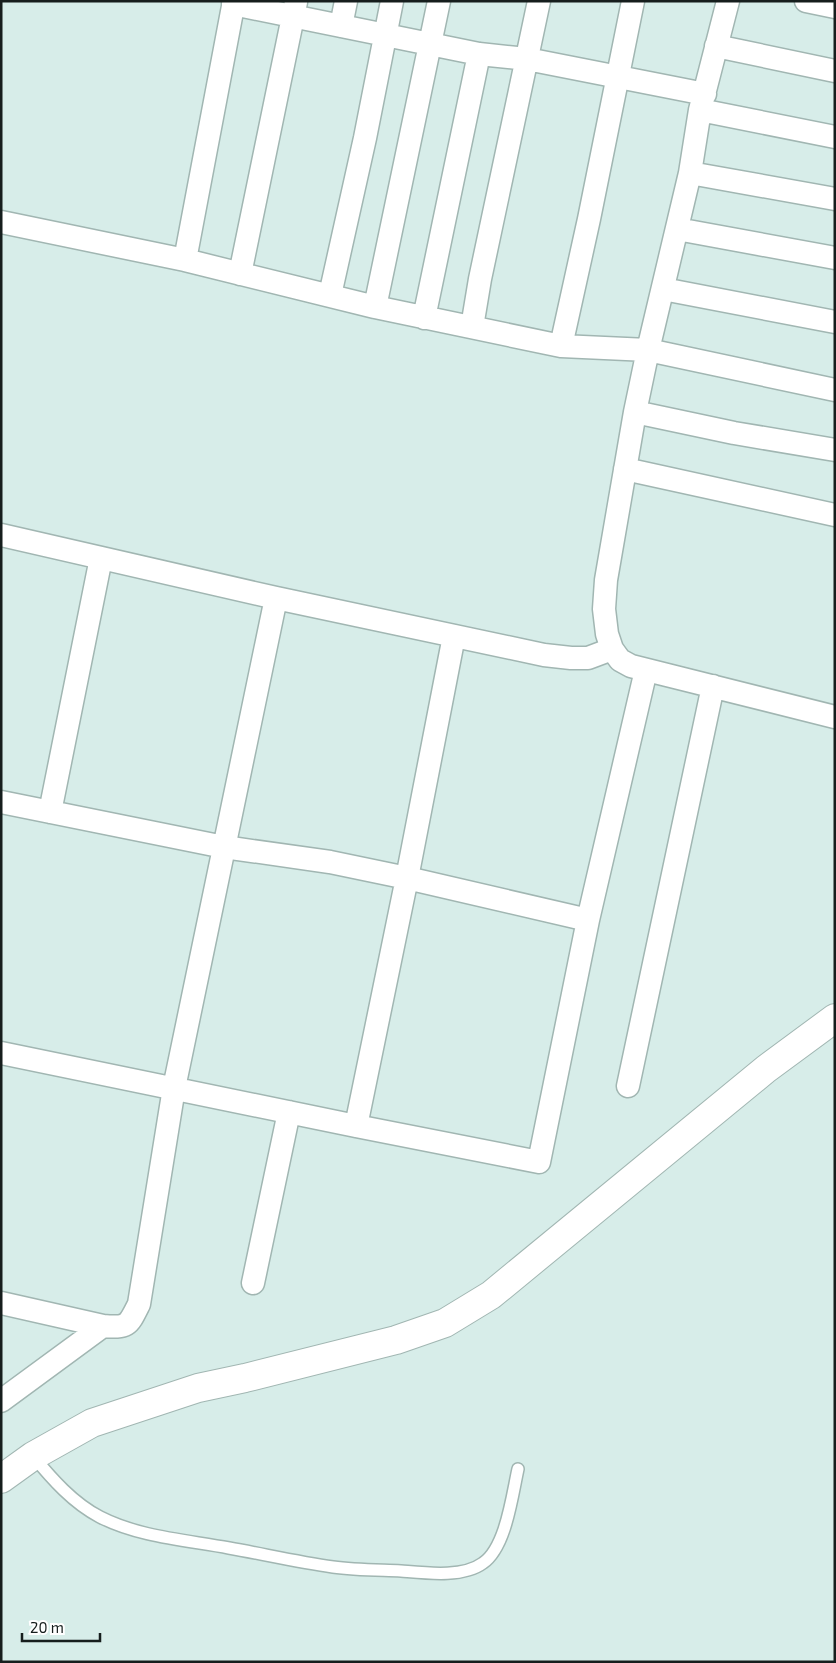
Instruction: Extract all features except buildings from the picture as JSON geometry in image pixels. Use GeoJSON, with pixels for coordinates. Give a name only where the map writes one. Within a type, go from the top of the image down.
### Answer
{"type":"FeatureCollection","features":[{"type":"Feature","properties":{"kind":"street"},"geometry":{"type":"LineString","coordinates":[[341,26],[346,1]]}},
{"type":"Feature","properties":{"kind":"street"},"geometry":{"type":"LineString","coordinates":[[330,295],[365,138],[392,1]]}},
{"type":"Feature","properties":{"kind":"street"},"geometry":{"type":"LineString","coordinates":[[375,307],[439,1]]}},
{"type":"Feature","properties":{"kind":"street"},"geometry":{"type":"LineString","coordinates":[[472,327],[480,279],[539,1]]}},
{"type":"Feature","properties":{"kind":"street"},"geometry":{"type":"LineString","coordinates":[[561,346],[633,1]]}},
{"type":"Feature","properties":{"kind":"street"},"geometry":{"type":"LineString","coordinates":[[728,1],[702,102],[678,229],[648,350],[635,412],[606,580],[604,609],[607,634],[612,649],[620,660],[631,666],[835,717]]}},
{"type":"Feature","properties":{"kind":"street"},"geometry":{"type":"LineString","coordinates":[[806,1],[835,7]]}},
{"type":"Feature","properties":{"kind":"street"},"geometry":{"type":"LineString","coordinates":[[185,260],[233,3],[295,9],[341,26],[479,54],[527,59],[618,77],[702,102],[835,137]]}},
{"type":"Feature","properties":{"kind":"street"},"geometry":{"type":"LineString","coordinates":[[240,274],[295,9]]}},
{"type":"Feature","properties":{"kind":"street"},"geometry":{"type":"LineString","coordinates":[[716,46],[835,71]]}},
{"type":"Feature","properties":{"kind":"street"},"geometry":{"type":"LineString","coordinates":[[424,318],[479,54]]}},
{"type":"Feature","properties":{"kind":"street"},"geometry":{"type":"LineString","coordinates":[[690,173],[835,199]]}},
{"type":"Feature","properties":{"kind":"street"},"geometry":{"type":"LineString","coordinates":[[1,222],[185,260],[375,307],[561,346],[648,350],[835,390]]}},
{"type":"Feature","properties":{"kind":"street"},"geometry":{"type":"LineString","coordinates":[[678,229],[835,258]]}},
{"type":"Feature","properties":{"kind":"street"},"geometry":{"type":"LineString","coordinates":[[663,289],[835,322]]}},
{"type":"Feature","properties":{"kind":"street"},"geometry":{"type":"LineString","coordinates":[[635,412],[835,450]]}},
{"type":"Feature","properties":{"kind":"street"},"geometry":{"type":"LineString","coordinates":[[625,470],[835,515]]}},
{"type":"Feature","properties":{"kind":"street"},"geometry":{"type":"LineString","coordinates":[[1,536],[276,598],[544,655],[588,658],[612,649]]}},
{"type":"Feature","properties":{"kind":"street"},"geometry":{"type":"LineString","coordinates":[[50,812],[101,558]]}},
{"type":"Feature","properties":{"kind":"street"},"geometry":{"type":"LineString","coordinates":[[1,1303],[103,1326],[120,1327],[131,1322],[139,1304],[174,1088],[276,598]]}},
{"type":"Feature","properties":{"kind":"street"},"geometry":{"type":"LineString","coordinates":[[356,1126],[454,636]]}},
{"type":"Feature","properties":{"kind":"street"},"geometry":{"type":"LineString","coordinates":[[1,1053],[540,1162],[588,920],[646,670]]}},
{"type":"Feature","properties":{"kind":"street"},"geometry":{"type":"LineString","coordinates":[[628,1086],[713,686]]}},
{"type":"Feature","properties":{"kind":"street"},"geometry":{"type":"LineString","coordinates":[[1,802],[224,847],[330,862],[588,920]]}},
{"type":"Feature","properties":{"kind":"street"},"geometry":{"type":"LineString","coordinates":[[1,1479],[33,1456],[92,1423],[198,1388],[396,1340],[445,1323],[491,1295],[766,1070],[835,1018]]}},
{"type":"Feature","properties":{"kind":"street"},"geometry":{"type":"LineString","coordinates":[[253,1283],[289,1112]]}},
{"type":"Feature","properties":{"kind":"street"},"geometry":{"type":"LineString","coordinates":[[1,1401],[103,1326]]}},
{"type":"Feature","properties":{"kind":"lane"},"geometry":{"type":"LineString","coordinates":[[33,1456],[52,1479],[76,1502],[99,1517],[117,1524],[154,1534],[334,1567],[437,1574],[467,1570],[483,1564],[496,1549],[503,1532],[518,1469]]}}]}
